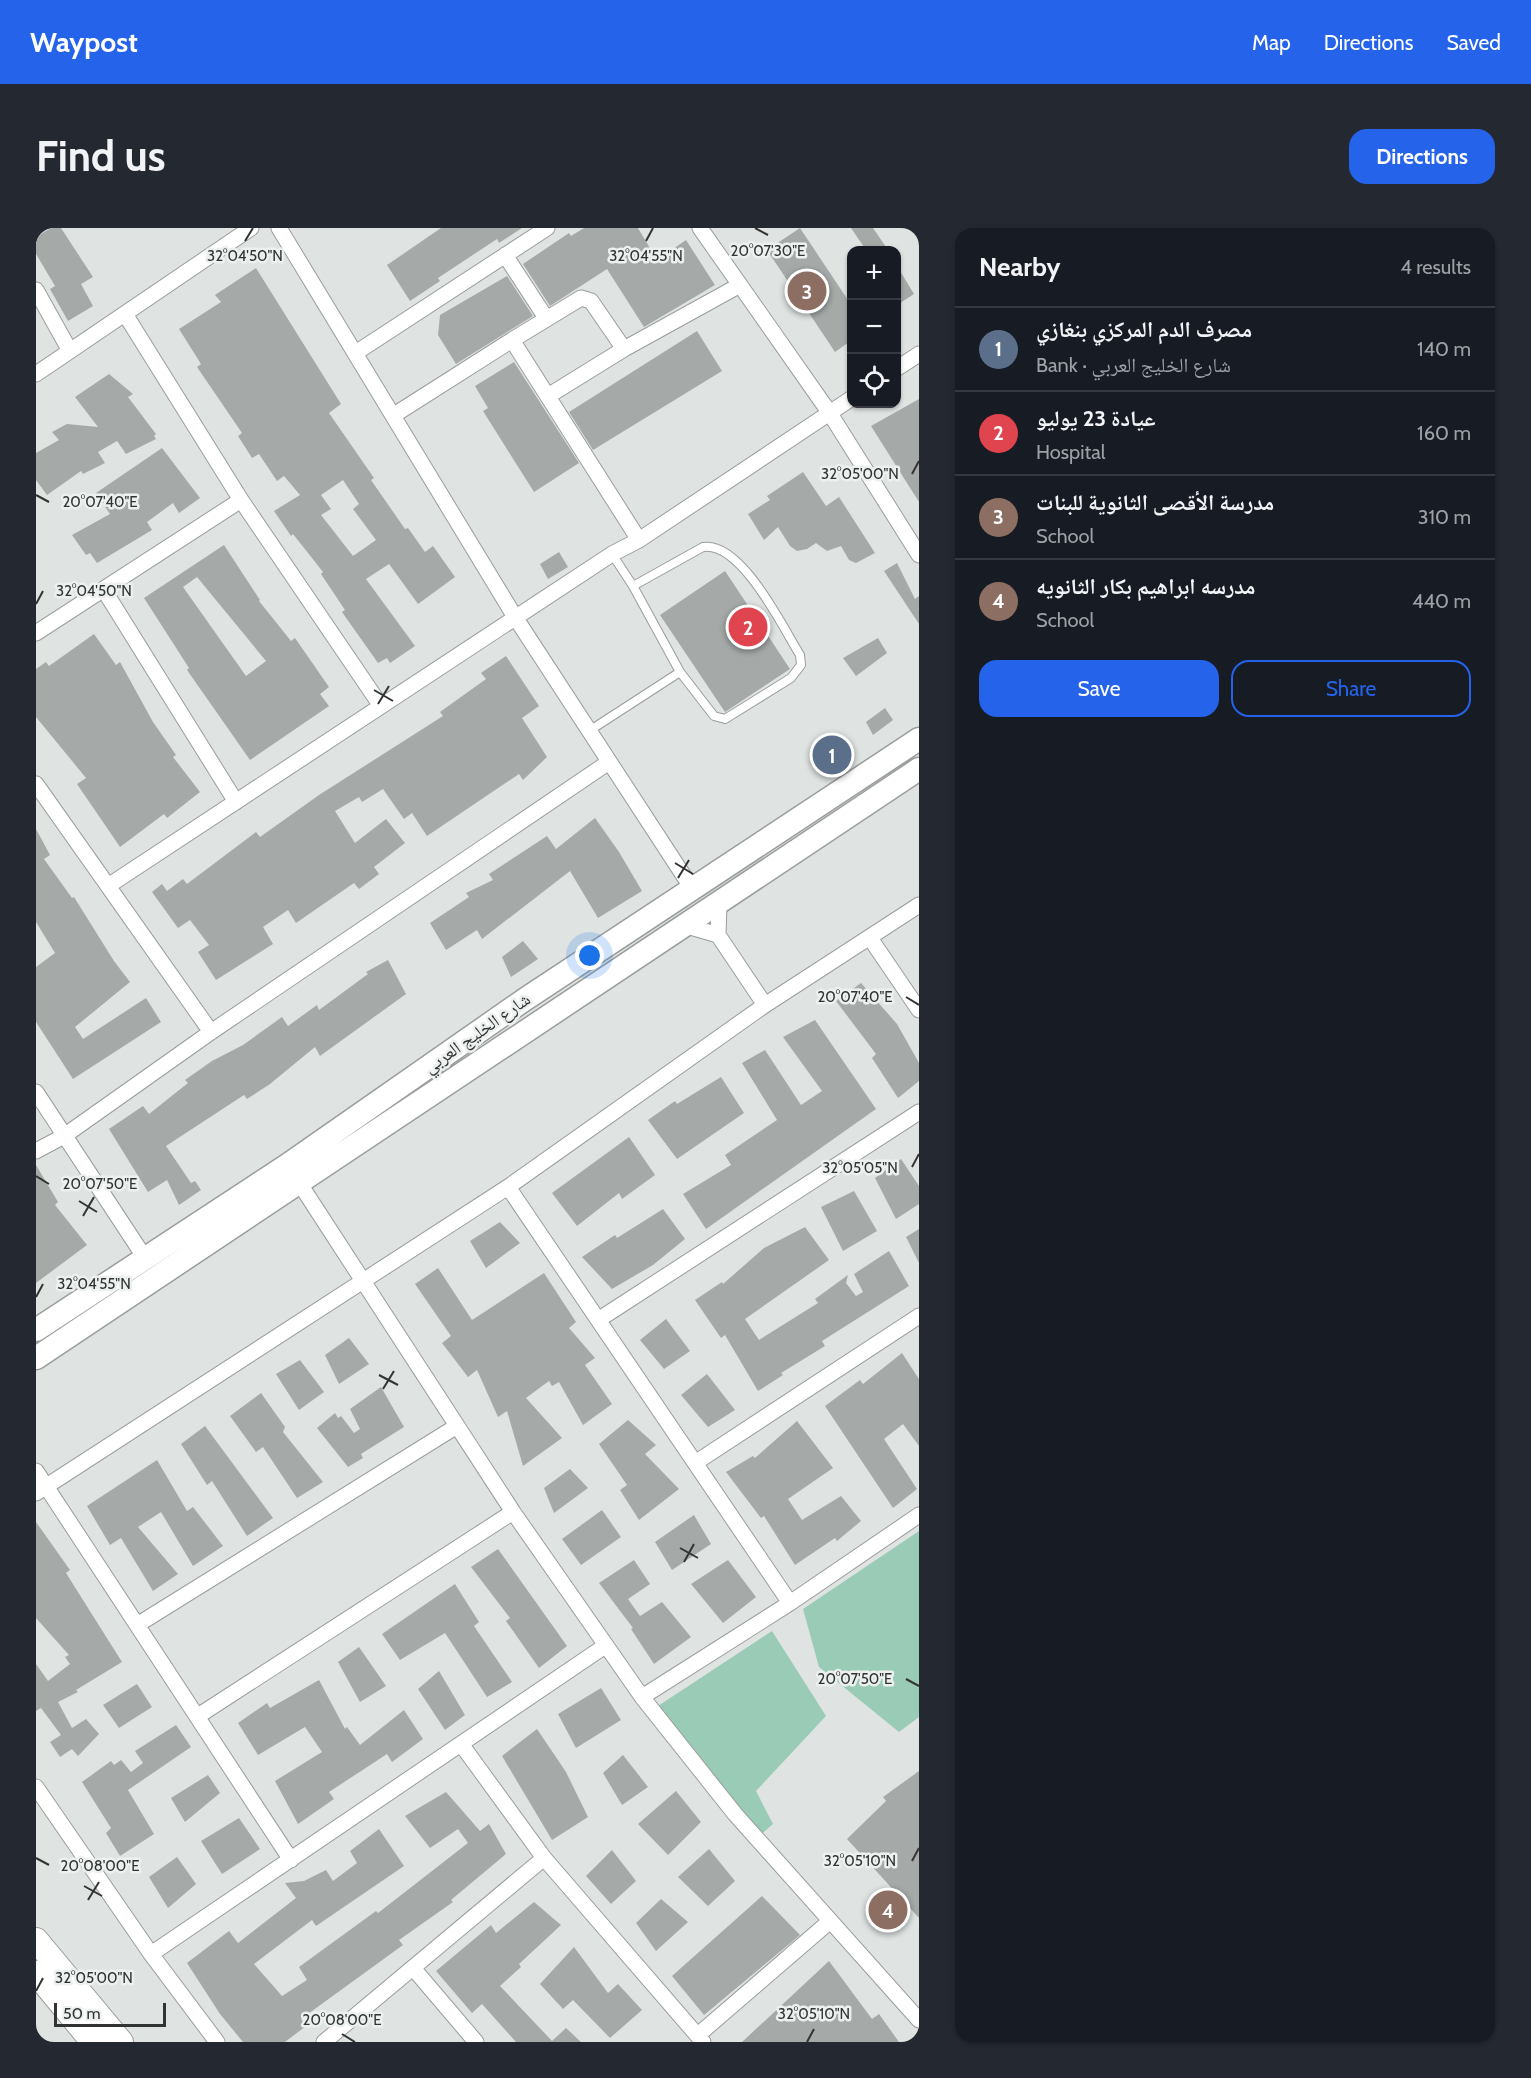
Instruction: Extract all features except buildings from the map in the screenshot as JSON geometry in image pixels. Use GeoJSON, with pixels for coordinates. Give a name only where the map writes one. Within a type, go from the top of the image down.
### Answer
{"type":"FeatureCollection","features":[{"type":"Feature","properties":{"kind":"main road","name":"شارع الخليج العربي"},"geometry":{"type":"LineString","coordinates":[[36,1330],[286,1166],[524,1000],[919,739]]}},
{"type":"Feature","properties":{"kind":"main road","name":"شارع الخليج العربي"},"geometry":{"type":"LineString","coordinates":[[36,1358],[300,1185],[919,769]]}},
{"type":"Feature","properties":{"kind":"main road"},"geometry":{"type":"LineString","coordinates":[[524,1000],[538,1025]]}},
{"type":"Feature","properties":{"kind":"main road"},"geometry":{"type":"LineString","coordinates":[[36,1940],[121,2042]]}},
{"type":"Feature","properties":{"kind":"main road"},"geometry":{"type":"LineString","coordinates":[[36,1973],[93,2042]]}},
{"type":"Feature","properties":{"kind":"street"},"geometry":{"type":"LineString","coordinates":[[36,374],[251,228]]}},
{"type":"Feature","properties":{"kind":"street"},"geometry":{"type":"LineString","coordinates":[[279,228],[357,352],[515,617],[693,890]]}},
{"type":"Feature","properties":{"kind":"street"},"geometry":{"type":"LineString","coordinates":[[357,352],[547,228]]}},
{"type":"Feature","properties":{"kind":"street"},"geometry":{"type":"LineString","coordinates":[[700,228],[829,412],[919,555]]}},
{"type":"Feature","properties":{"kind":"street"},"geometry":{"type":"LineString","coordinates":[[505,255],[546,318]]}},
{"type":"Feature","properties":{"kind":"street"},"geometry":{"type":"LineString","coordinates":[[548,396],[624,349],[740,285]]}},
{"type":"Feature","properties":{"kind":"street"},"geometry":{"type":"LineString","coordinates":[[36,291],[70,351]]}},
{"type":"Feature","properties":{"kind":"street"},"geometry":{"type":"LineString","coordinates":[[394,415],[580,298],[591,301],[624,349]]}},
{"type":"Feature","properties":{"kind":"street"},"geometry":{"type":"LineString","coordinates":[[125,314],[241,500],[381,706]]}},
{"type":"Feature","properties":{"kind":"street"},"geometry":{"type":"LineString","coordinates":[[512,340],[639,540]]}},
{"type":"Feature","properties":{"kind":"street"},"geometry":{"type":"LineString","coordinates":[[901,366],[919,354]]}},
{"type":"Feature","properties":{"kind":"street"},"geometry":{"type":"LineString","coordinates":[[108,885],[515,617],[612,554],[639,540],[847,401]]}},
{"type":"Feature","properties":{"kind":"street"},"geometry":{"type":"LineString","coordinates":[[36,633],[241,500]]}},
{"type":"Feature","properties":{"kind":"street"},"geometry":{"type":"LineString","coordinates":[[104,590],[236,802]]}},
{"type":"Feature","properties":{"kind":"street"},"geometry":{"type":"LineString","coordinates":[[36,1151],[64,1136],[211,1032],[609,762]]}},
{"type":"Feature","properties":{"kind":"street"},"geometry":{"type":"LineString","coordinates":[[36,784],[211,1032]]}},
{"type":"Feature","properties":{"kind":"street"},"geometry":{"type":"LineString","coordinates":[[718,904],[718,935],[765,1005]]}},
{"type":"Feature","properties":{"kind":"street"},"geometry":{"type":"LineString","coordinates":[[41,1490],[508,1187],[765,1005],[919,905]]}},
{"type":"Feature","properties":{"kind":"street"},"geometry":{"type":"LineString","coordinates":[[687,926],[718,935]]}},
{"type":"Feature","properties":{"kind":"street"},"geometry":{"type":"LineString","coordinates":[[870,938],[919,1010]]}},
{"type":"Feature","properties":{"kind":"street"},"geometry":{"type":"LineString","coordinates":[[36,1092],[145,1258]]}},
{"type":"Feature","properties":{"kind":"street"},"geometry":{"type":"LineString","coordinates":[[598,1320],[919,1112]]}},
{"type":"Feature","properties":{"kind":"street"},"geometry":{"type":"LineString","coordinates":[[300,1185],[513,1512],[642,1697],[735,1814],[828,1922],[919,2020]]}},
{"type":"Feature","properties":{"kind":"street"},"geometry":{"type":"LineString","coordinates":[[508,1187],[790,1603]]}},
{"type":"Feature","properties":{"kind":"street"},"geometry":{"type":"LineString","coordinates":[[694,1463],[919,1316]]}},
{"type":"Feature","properties":{"kind":"street"},"geometry":{"type":"LineString","coordinates":[[137,1625],[457,1426]]}},
{"type":"Feature","properties":{"kind":"street"},"geometry":{"type":"LineString","coordinates":[[36,1472],[41,1490],[137,1625],[291,1860]]}},
{"type":"Feature","properties":{"kind":"street"},"geometry":{"type":"LineString","coordinates":[[198,1716],[513,1512]]}},
{"type":"Feature","properties":{"kind":"street"},"geometry":{"type":"LineString","coordinates":[[642,1697],[790,1603],[919,1515]]}},
{"type":"Feature","properties":{"kind":"street"},"geometry":{"type":"LineString","coordinates":[[151,1954],[605,1646]]}},
{"type":"Feature","properties":{"kind":"street"},"geometry":{"type":"LineString","coordinates":[[461,1744],[544,1858],[700,2039],[828,1922]]}},
{"type":"Feature","properties":{"kind":"street"},"geometry":{"type":"LineString","coordinates":[[36,1787],[151,1954],[217,2042]]}},
{"type":"Feature","properties":{"kind":"street"},"geometry":{"type":"LineString","coordinates":[[324,2042],[544,1858]]}},
{"type":"Feature","properties":{"kind":"street"},"geometry":{"type":"LineString","coordinates":[[413,1968],[476,2042]]}},
{"type":"Feature","properties":{"kind":"lane"},"geometry":{"type":"LineString","coordinates":[[612,554],[633,586],[680,672],[714,716],[725,719],[791,678],[801,666],[800,655],[746,571],[738,561],[711,546],[674,561],[633,586]]}},
{"type":"Feature","properties":{"kind":"lane"},"geometry":{"type":"LineString","coordinates":[[589,731],[680,672]]}},
{"type":"Feature","properties":{"kind":"green space"},"geometry":{"type":"Polygon","coordinates":[[[919,1531],[919,1717],[899,1732],[819,1667],[803,1609],[919,1531]]]}},
{"type":"Feature","properties":{"kind":"green space"},"geometry":{"type":"Polygon","coordinates":[[[772,1631],[826,1716],[756,1791],[773,1824],[758,1837],[658,1706],[772,1631]]]}},
{"type":"Feature","properties":{"kind":"place","name":"مدرسة الأقصى الثانوية للبنات"},"geometry":{"type":"Point","coordinates":[807,291]}},
{"type":"Feature","properties":{"kind":"place","name":"عيادة 23 يوليو"},"geometry":{"type":"Point","coordinates":[748,627]}},
{"type":"Feature","properties":{"kind":"place","name":"مصرف الدم المركزي بنغازي"},"geometry":{"type":"Point","coordinates":[832,755]}},
{"type":"Feature","properties":{"kind":"place","name":"مدرسه ابراهيم بكار الثانويه"},"geometry":{"type":"Point","coordinates":[888,1910]}}]}
